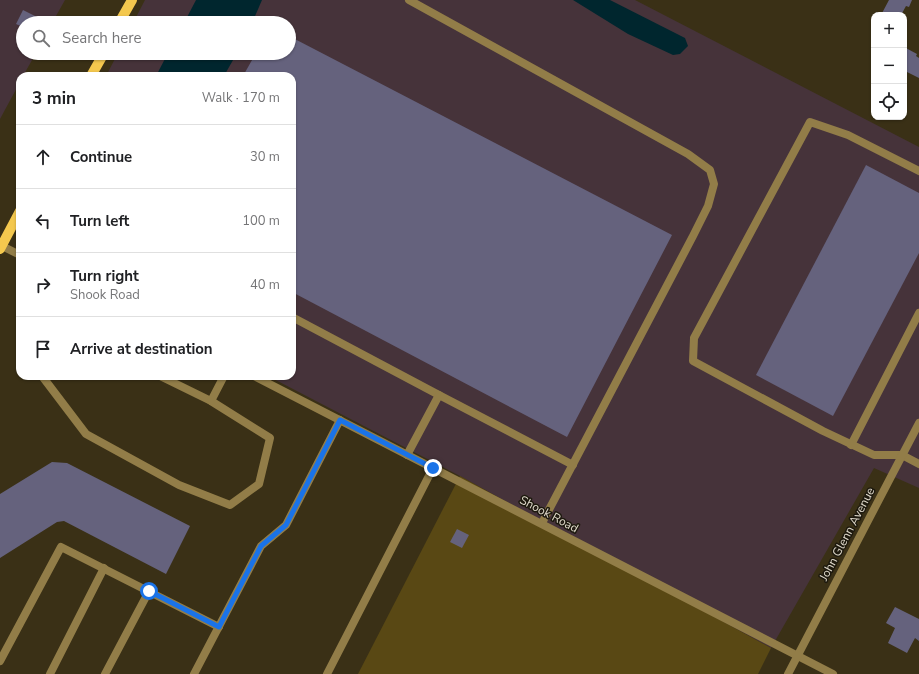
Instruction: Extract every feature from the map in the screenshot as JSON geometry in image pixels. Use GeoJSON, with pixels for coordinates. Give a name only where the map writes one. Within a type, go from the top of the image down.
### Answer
{"type":"FeatureCollection","features":[{"type":"Feature","properties":{"kind":"main road"},"geometry":{"type":"LineString","coordinates":[[123,16],[132,0]]}},
{"type":"Feature","properties":{"kind":"main road"},"geometry":{"type":"LineString","coordinates":[[93,72],[100,60]]}},
{"type":"Feature","properties":{"kind":"main road"},"geometry":{"type":"LineString","coordinates":[[1,247],[16,219]]}},
{"type":"Feature","properties":{"kind":"street"},"geometry":{"type":"LineString","coordinates":[[409,0],[688,154],[710,170],[714,184],[708,206],[699,224],[542,523]]}},
{"type":"Feature","properties":{"kind":"street"},"geometry":{"type":"LineString","coordinates":[[919,171],[848,135],[810,122],[694,338],[693,361],[874,456],[902,455],[919,464]]}},
{"type":"Feature","properties":{"kind":"street"},"geometry":{"type":"LineString","coordinates":[[1,247],[16,253]]}},
{"type":"Feature","properties":{"kind":"street"},"geometry":{"type":"LineString","coordinates":[[850,444],[919,313]]}},
{"type":"Feature","properties":{"kind":"street"},"geometry":{"type":"LineString","coordinates":[[296,319],[573,465]]}},
{"type":"Feature","properties":{"kind":"street"},"geometry":{"type":"LineString","coordinates":[[45,380],[86,434],[178,485],[230,505],[259,484],[270,438],[211,401],[168,380]]}},
{"type":"Feature","properties":{"kind":"street"},"geometry":{"type":"LineString","coordinates":[[211,401],[222,380]]}},
{"type":"Feature","properties":{"kind":"street","name":"Shook Road"},"geometry":{"type":"LineString","coordinates":[[262,380],[833,674]]}},
{"type":"Feature","properties":{"kind":"street"},"geometry":{"type":"LineString","coordinates":[[407,455],[439,394]]}},
{"type":"Feature","properties":{"kind":"street"},"geometry":{"type":"LineString","coordinates":[[194,674],[261,546],[286,525],[340,420]]}},
{"type":"Feature","properties":{"kind":"street","name":"John Glenn Avenue"},"geometry":{"type":"LineString","coordinates":[[788,674],[919,423]]}},
{"type":"Feature","properties":{"kind":"street"},"geometry":{"type":"LineString","coordinates":[[327,674],[433,468]]}},
{"type":"Feature","properties":{"kind":"street"},"geometry":{"type":"LineString","coordinates":[[0,661],[61,546],[219,627]]}},
{"type":"Feature","properties":{"kind":"street"},"geometry":{"type":"LineString","coordinates":[[50,674],[104,568]]}},
{"type":"Feature","properties":{"kind":"street"},"geometry":{"type":"LineString","coordinates":[[105,674],[149,591]]}},
{"type":"Feature","properties":{"kind":"shaded area"},"geometry":{"type":"Polygon","coordinates":[[[0,0],[65,0],[56,16],[16,16],[16,60],[32,60],[25,72],[16,72],[16,89],[0,119],[0,0]]]}},
{"type":"Feature","properties":{"kind":"shaded area"},"geometry":{"type":"Polygon","coordinates":[[[145,0],[635,0],[919,147],[919,488],[874,468],[771,648],[460,476],[276,380],[296,380],[296,72],[108,72],[114,60],[296,60],[296,16],[137,16],[145,0]]]}},
{"type":"Feature","properties":{"kind":"shaded area"},"geometry":{"type":"Polygon","coordinates":[[[460,476],[771,648],[758,674],[358,674],[460,476]]]}},
{"type":"Feature","properties":{"kind":"water"},"geometry":{"type":"Polygon","coordinates":[[[196,0],[262,0],[255,16],[188,16],[196,0]]]}},
{"type":"Feature","properties":{"kind":"water"},"geometry":{"type":"Polygon","coordinates":[[[573,0],[610,0],[685,38],[688,46],[680,54],[673,55],[628,34],[573,0]]]}},
{"type":"Feature","properties":{"kind":"water"},"geometry":{"type":"Polygon","coordinates":[[[164,60],[233,60],[226,72],[158,72],[164,60]]]}},
{"type":"Feature","properties":{"kind":"building"},"geometry":{"type":"Polygon","coordinates":[[[889,0],[912,0],[909,7],[906,6],[903,12],[883,12],[889,0]]]}},
{"type":"Feature","properties":{"kind":"building"},"geometry":{"type":"Polygon","coordinates":[[[23,10],[35,16],[20,16],[23,10]]]}},
{"type":"Feature","properties":{"kind":"building"},"geometry":{"type":"Polygon","coordinates":[[[296,40],[672,235],[567,437],[296,294],[296,72],[245,72],[252,60],[296,60],[296,40]]]}},
{"type":"Feature","properties":{"kind":"building"},"geometry":{"type":"Polygon","coordinates":[[[907,49],[917,54],[916,56],[919,58],[919,78],[907,72],[907,49]]]}},
{"type":"Feature","properties":{"kind":"building"},"geometry":{"type":"Polygon","coordinates":[[[866,165],[919,193],[919,253],[833,416],[756,375],[866,165]]]}},
{"type":"Feature","properties":{"kind":"building"},"geometry":{"type":"Polygon","coordinates":[[[52,462],[67,463],[190,526],[166,574],[64,521],[57,522],[0,558],[0,494],[52,462]]]}},
{"type":"Feature","properties":{"kind":"building"},"geometry":{"type":"Polygon","coordinates":[[[457,529],[469,535],[462,548],[450,542],[457,529]]]}},
{"type":"Feature","properties":{"kind":"building"},"geometry":{"type":"Polygon","coordinates":[[[895,607],[919,619],[919,641],[915,638],[907,653],[888,643],[895,628],[886,623],[895,607]]]}},
{"type":"Feature","properties":{"kind":"route"},"geometry":{"type":"LineString","coordinates":[[149,591],[219,627],[261,546],[286,525],[340,420],[433,468]]}}]}
